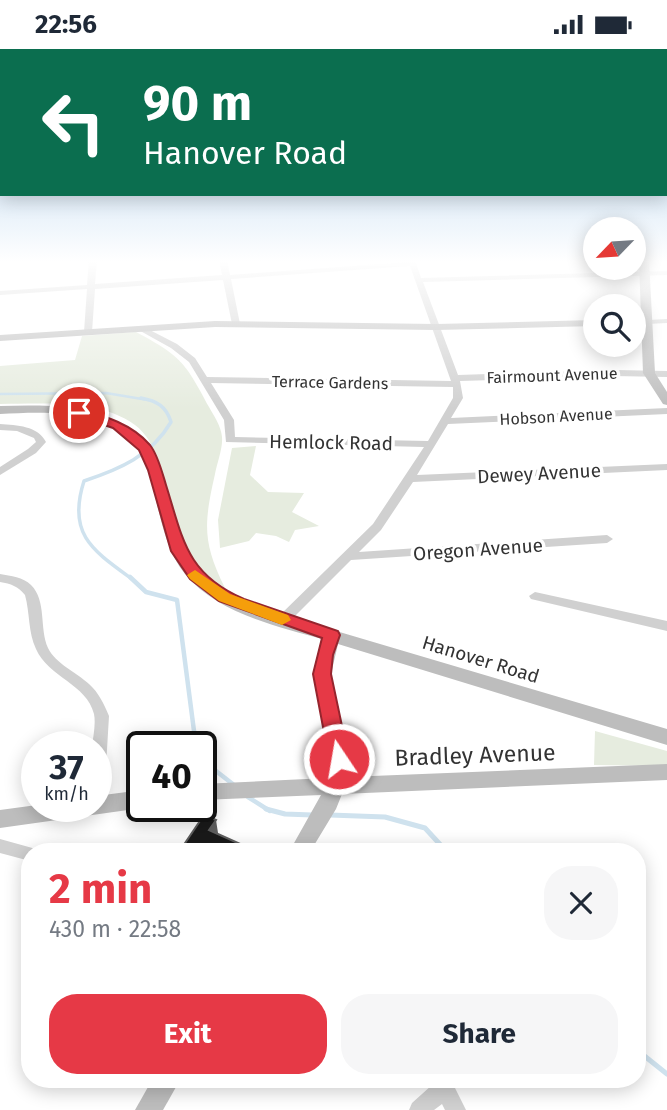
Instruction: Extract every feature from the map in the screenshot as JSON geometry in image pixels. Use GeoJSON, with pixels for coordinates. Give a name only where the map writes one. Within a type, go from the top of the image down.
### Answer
{"type":"FeatureCollection","features":[{"type":"Feature","properties":{"kind":"street"},"geometry":{"type":"LineString","coordinates":[[88,332],[89,310]]}},
{"type":"Feature","properties":{"kind":"street"},"geometry":{"type":"LineString","coordinates":[[233,310],[236,324]]}},
{"type":"Feature","properties":{"kind":"street"},"geometry":{"type":"LineString","coordinates":[[283,620],[377,527],[410,479],[458,398],[456,381],[429,310]]}},
{"type":"Feature","properties":{"kind":"street"},"geometry":{"type":"LineString","coordinates":[[646,310],[649,373],[667,401]]}},
{"type":"Feature","properties":{"kind":"street"},"geometry":{"type":"LineString","coordinates":[[647,322],[667,321]]}},
{"type":"Feature","properties":{"kind":"street"},"geometry":{"type":"LineString","coordinates":[[0,338],[236,324],[436,327],[583,323]]}},
{"type":"Feature","properties":{"kind":"street"},"geometry":{"type":"LineString","coordinates":[[139,328],[184,353],[192,360],[203,380]]}},
{"type":"Feature","properties":{"kind":"street","name":"Fairmount Avenue"},"geometry":{"type":"LineString","coordinates":[[456,381],[667,374]]}},
{"type":"Feature","properties":{"kind":"street","name":"Terrace Gardens"},"geometry":{"type":"LineString","coordinates":[[203,380],[456,381]]}},
{"type":"Feature","properties":{"kind":"street","name":"Hemlock Road"},"geometry":{"type":"LineString","coordinates":[[203,380],[229,421],[230,440],[431,444]]}},
{"type":"Feature","properties":{"kind":"street","name":"Hanover Road"},"geometry":{"type":"LineString","coordinates":[[0,409],[79,413],[117,425],[138,440],[150,457],[173,537],[190,569],[225,597],[283,620],[667,737]]}},
{"type":"Feature","properties":{"kind":"street","name":"Hobson Avenue"},"geometry":{"type":"LineString","coordinates":[[445,421],[667,411]]}},
{"type":"Feature","properties":{"kind":"street"},"geometry":{"type":"LineString","coordinates":[[0,428],[29,431],[38,436],[41,442],[0,472]]}},
{"type":"Feature","properties":{"kind":"street","name":"Dewey Avenue"},"geometry":{"type":"LineString","coordinates":[[410,479],[667,467]]}},
{"type":"Feature","properties":{"kind":"street","name":"Oregon Avenue"},"geometry":{"type":"LineString","coordinates":[[350,556],[607,539]]}},
{"type":"Feature","properties":{"kind":"street"},"geometry":{"type":"LineString","coordinates":[[0,578],[10,579],[30,591],[35,604],[40,646],[45,655],[93,694],[102,716],[101,731]]}},
{"type":"Feature","properties":{"kind":"street"},"geometry":{"type":"LineString","coordinates":[[534,596],[667,626]]}},
{"type":"Feature","properties":{"kind":"street"},"geometry":{"type":"LineString","coordinates":[[304,843],[332,794],[339,759],[322,674],[332,635]]}},
{"type":"Feature","properties":{"kind":"street","name":"Bradley Avenue"},"geometry":{"type":"LineString","coordinates":[[217,791],[304,787],[332,794],[667,772]]}},
{"type":"Feature","properties":{"kind":"street"},"geometry":{"type":"LineString","coordinates":[[0,819],[21,816]]}},
{"type":"Feature","properties":{"kind":"street"},"geometry":{"type":"LineString","coordinates":[[0,846],[21,852]]}},
{"type":"Feature","properties":{"kind":"street"},"geometry":{"type":"LineString","coordinates":[[148,1110],[162,1088]]}},
{"type":"Feature","properties":{"kind":"street"},"geometry":{"type":"LineString","coordinates":[[419,1110],[438,1088]]}},
{"type":"Feature","properties":{"kind":"street"},"geometry":{"type":"LineString","coordinates":[[444,1088],[456,1110]]}},
{"type":"Feature","properties":{"kind":"shaded area"},"geometry":{"type":"Polygon","coordinates":[[[136,332],[173,354],[187,370],[220,429],[222,446],[209,506],[207,532],[212,558],[225,588],[221,592],[199,573],[185,555],[154,449],[135,425],[121,417],[88,407],[0,404],[0,366],[75,360],[82,336],[136,332]]]}},
{"type":"Feature","properties":{"kind":"shaded area"},"geometry":{"type":"Polygon","coordinates":[[[256,446],[250,475],[268,492],[304,493],[292,512],[319,526],[295,530],[289,542],[276,536],[256,533],[249,541],[220,548],[218,520],[232,448],[256,446]]]}},
{"type":"Feature","properties":{"kind":"shaded area"},"geometry":{"type":"Polygon","coordinates":[[[595,731],[667,751],[667,766],[594,765],[595,731]]]}},
{"type":"Feature","properties":{"kind":"building"},"geometry":{"type":"Polygon","coordinates":[[[199,822],[215,822],[209,830],[238,843],[185,843],[199,822]]]}},
{"type":"Feature","properties":{"kind":"waterway"},"geometry":{"type":"LineString","coordinates":[[0,394],[106,393],[148,400]]}},
{"type":"Feature","properties":{"kind":"waterway"},"geometry":{"type":"LineString","coordinates":[[132,579],[95,549],[81,528],[79,515],[84,481],[134,460],[154,444],[171,422],[160,405],[141,398]]}},
{"type":"Feature","properties":{"kind":"waterway"},"geometry":{"type":"LineString","coordinates":[[130,577],[146,592],[177,600],[194,731]]}},
{"type":"Feature","properties":{"kind":"waterway"},"geometry":{"type":"LineString","coordinates":[[217,772],[234,785]]}},
{"type":"Feature","properties":{"kind":"waterway"},"geometry":{"type":"LineString","coordinates":[[248,797],[267,809]]}},
{"type":"Feature","properties":{"kind":"waterway"},"geometry":{"type":"LineString","coordinates":[[267,809],[285,814],[312,815]]}},
{"type":"Feature","properties":{"kind":"waterway"},"geometry":{"type":"LineString","coordinates":[[330,815],[385,817],[425,828],[439,843]]}},
{"type":"Feature","properties":{"kind":"waterway"},"geometry":{"type":"LineString","coordinates":[[646,1057],[667,1074]]}},
{"type":"Feature","properties":{"kind":"slow traffic"},"geometry":{"type":"LineString","coordinates":[[195,575],[225,597],[282,620]]}},
{"type":"Feature","properties":{"kind":"route"},"geometry":{"type":"LineString","coordinates":[[79,413],[117,425],[129,432],[145,448],[155,470],[178,551],[185,563],[207,586],[252,609],[332,635],[323,661],[322,674],[339,759]]}}]}
